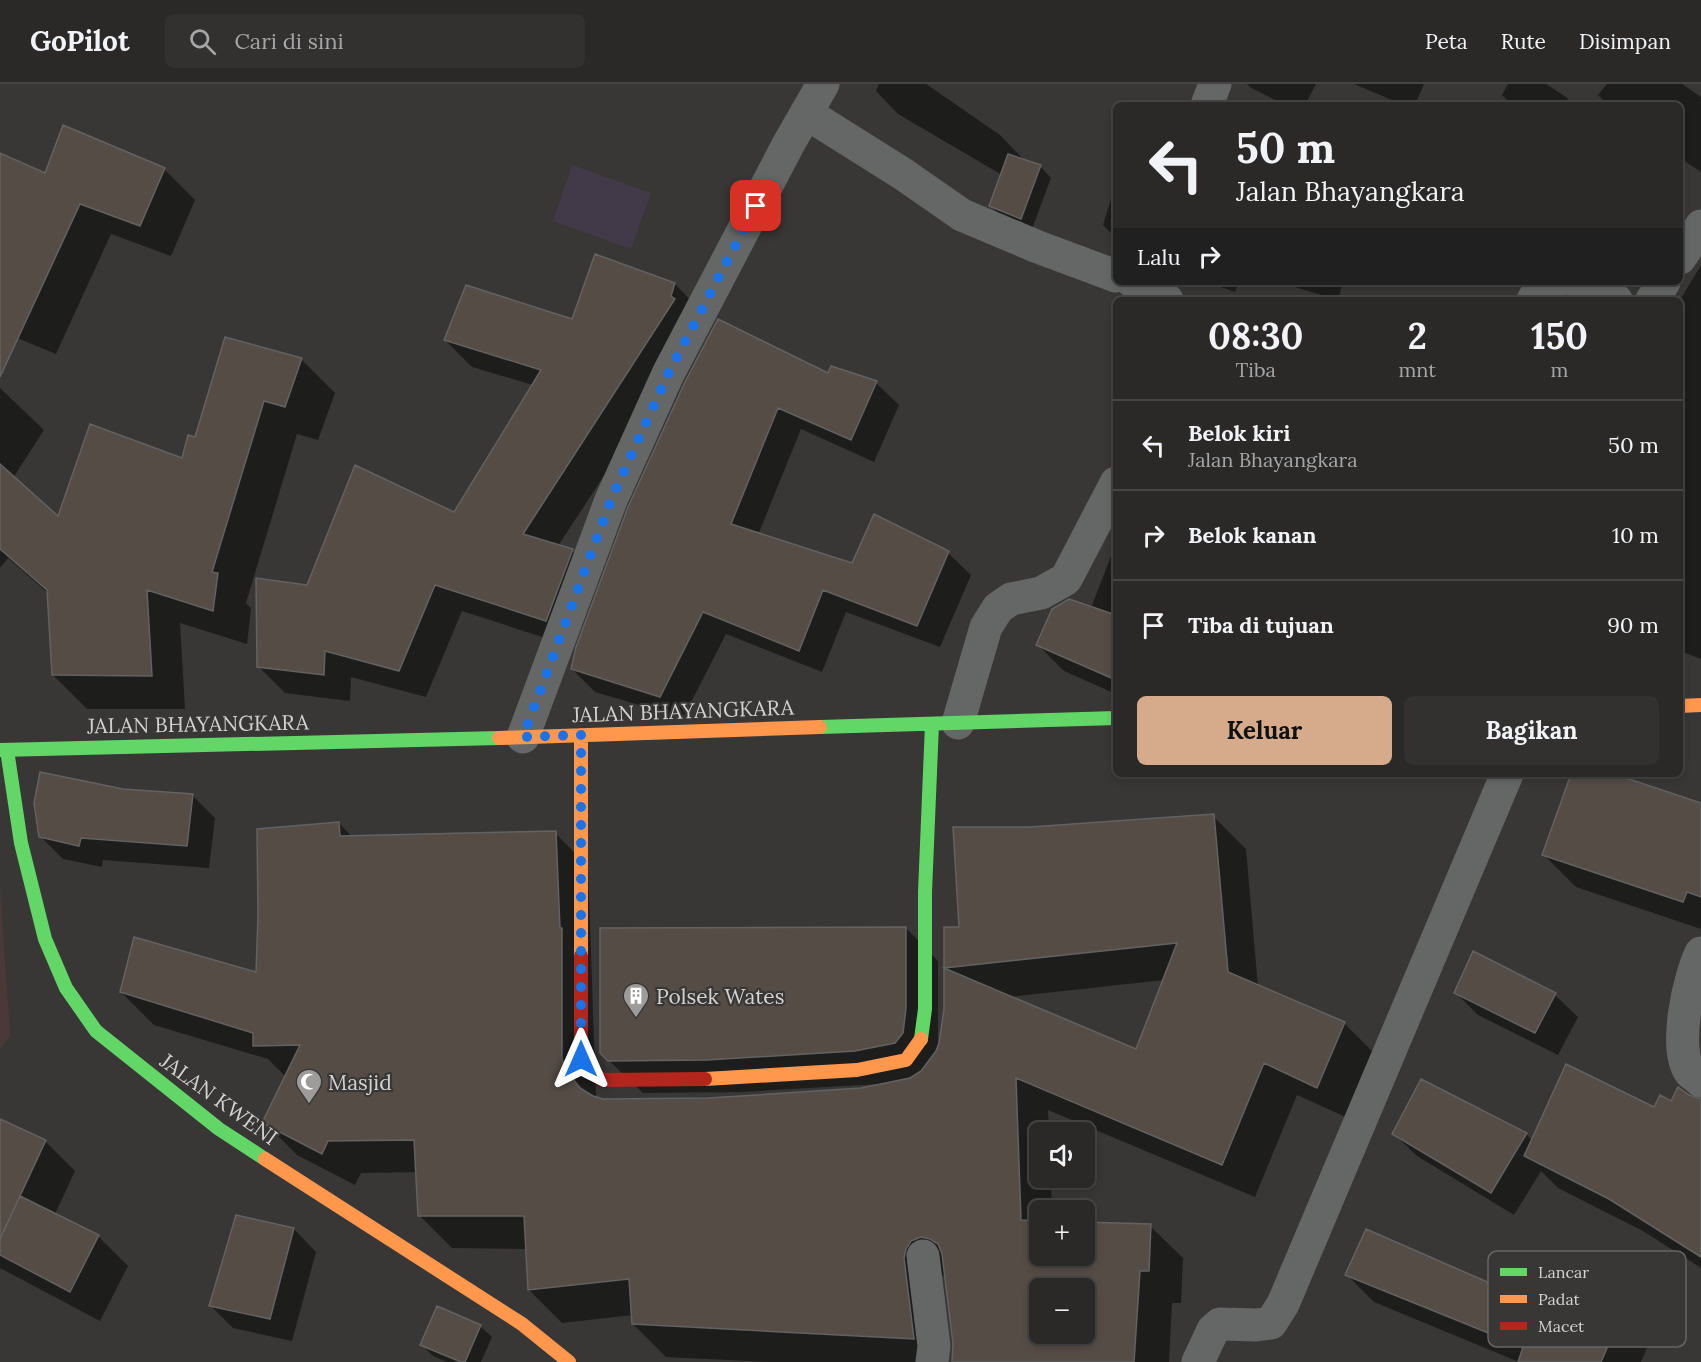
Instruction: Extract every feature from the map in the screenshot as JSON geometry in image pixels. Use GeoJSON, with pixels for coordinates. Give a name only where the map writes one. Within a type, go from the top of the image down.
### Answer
{"type":"FeatureCollection","features":[{"type":"Feature","properties":{"kind":"street"},"geometry":{"type":"LineString","coordinates":[[523,737],[611,500],[668,374],[823,84]]}},
{"type":"Feature","properties":{"kind":"street"},"geometry":{"type":"LineString","coordinates":[[1208,102],[1215,84]]}},
{"type":"Feature","properties":{"kind":"street"},"geometry":{"type":"LineString","coordinates":[[806,113],[962,214],[1038,248],[1113,275]]}},
{"type":"Feature","properties":{"kind":"street"},"geometry":{"type":"LineString","coordinates":[[1683,253],[1701,226]]}},
{"type":"Feature","properties":{"kind":"street"},"geometry":{"type":"LineString","coordinates":[[1535,297],[1551,285]]}},
{"type":"Feature","properties":{"kind":"street"},"geometry":{"type":"LineString","coordinates":[[1594,285],[1612,297]]}},
{"type":"Feature","properties":{"kind":"street"},"geometry":{"type":"LineString","coordinates":[[581,735],[581,1059],[590,1072],[603,1080],[708,1078],[857,1070],[906,1060],[921,1040],[925,1009],[925,892],[945,724],[986,627],[998,609],[1011,599],[1041,593],[1066,579],[1113,489]]}},
{"type":"Feature","properties":{"kind":"street"},"geometry":{"type":"LineString","coordinates":[[1683,706],[1701,705]]}},
{"type":"Feature","properties":{"kind":"street","name":"JALAN BHAYANGKARA"},"geometry":{"type":"LineString","coordinates":[[3,750],[523,737],[1113,718]]}},
{"type":"Feature","properties":{"kind":"street","name":"JALAN KWENI"},"geometry":{"type":"LineString","coordinates":[[3,750],[21,843],[45,939],[66,988],[96,1031],[219,1129],[522,1324],[569,1362]]}},
{"type":"Feature","properties":{"kind":"street"},"geometry":{"type":"LineString","coordinates":[[1198,1362],[1213,1330],[1220,1324],[1271,1323],[1283,1304],[1506,777]]}},
{"type":"Feature","properties":{"kind":"street"},"geometry":{"type":"LineString","coordinates":[[1701,953],[1694,967],[1684,1016],[1683,1049],[1689,1071],[1701,1081]]}},
{"type":"Feature","properties":{"kind":"street"},"geometry":{"type":"LineString","coordinates":[[923,1256],[934,1346],[933,1362]]}},
{"type":"Feature","properties":{"kind":"shaded area"},"geometry":{"type":"Polygon","coordinates":[[[572,165],[651,193],[631,249],[553,221],[572,165]]]}},
{"type":"Feature","properties":{"kind":"shaded area"},"geometry":{"type":"Polygon","coordinates":[[[0,887],[10,1036],[0,1049],[0,887]]]}},
{"type":"Feature","properties":{"kind":"building"},"geometry":{"type":"Polygon","coordinates":[[[63,125],[165,168],[140,226],[80,204],[0,377],[0,153],[45,173],[63,125]]]}},
{"type":"Feature","properties":{"kind":"building"},"geometry":{"type":"Polygon","coordinates":[[[1008,154],[1041,165],[1021,219],[989,206],[1008,154]]]}},
{"type":"Feature","properties":{"kind":"building"},"geometry":{"type":"Polygon","coordinates":[[[595,254],[675,283],[671,296],[675,299],[523,534],[573,549],[546,621],[435,585],[399,671],[325,651],[324,675],[257,667],[256,578],[307,585],[355,465],[454,512],[541,370],[444,340],[466,285],[572,319],[595,254]]]}},
{"type":"Feature","properties":{"kind":"building"},"geometry":{"type":"Polygon","coordinates":[[[718,319],[828,373],[831,366],[877,381],[851,440],[778,408],[731,524],[852,563],[874,514],[949,551],[917,626],[823,590],[799,651],[703,612],[660,697],[571,669],[576,647],[628,507],[685,382],[718,319]]]}},
{"type":"Feature","properties":{"kind":"building"},"geometry":{"type":"Polygon","coordinates":[[[225,337],[302,358],[285,407],[264,401],[212,572],[218,573],[213,611],[147,590],[152,676],[52,675],[47,590],[0,549],[0,464],[58,516],[90,424],[182,458],[188,435],[195,437],[225,337]]]}},
{"type":"Feature","properties":{"kind":"building"},"geometry":{"type":"Polygon","coordinates":[[[1069,599],[1113,614],[1113,679],[1036,645],[1052,609],[1069,599]]]}},
{"type":"Feature","properties":{"kind":"building"},"geometry":{"type":"Polygon","coordinates":[[[40,772],[123,789],[193,794],[187,846],[81,838],[79,846],[39,837],[34,803],[40,772]]]}},
{"type":"Feature","properties":{"kind":"building"},"geometry":{"type":"Polygon","coordinates":[[[1570,777],[1623,777],[1701,803],[1701,897],[1687,892],[1683,902],[1542,855],[1570,777]]]}},
{"type":"Feature","properties":{"kind":"building"},"geometry":{"type":"Polygon","coordinates":[[[1214,814],[1228,972],[1345,1022],[1317,1088],[1264,1063],[1222,1165],[1016,1078],[1021,1220],[1029,1220],[1029,1266],[1095,1266],[1095,1222],[1151,1224],[1149,1271],[1140,1271],[1134,1362],[952,1362],[953,1344],[942,1254],[938,1244],[921,1237],[911,1241],[904,1258],[914,1339],[632,1324],[629,1279],[528,1290],[524,1216],[418,1216],[414,1140],[328,1141],[322,1154],[262,1123],[300,1045],[253,1046],[253,1033],[120,992],[134,937],[256,972],[257,829],[339,822],[340,836],[556,831],[560,928],[562,928],[562,1059],[566,1070],[580,1088],[603,1099],[709,1098],[861,1088],[910,1078],[921,1071],[936,1051],[939,1043],[944,1009],[944,968],[944,927],[959,927],[953,827],[1030,827],[1214,814]],[[1177,943],[944,968],[1136,1049],[1177,943]]]}},
{"type":"Feature","properties":{"kind":"building"},"geometry":{"type":"Polygon","coordinates":[[[906,927],[906,1008],[903,1033],[895,1043],[855,1051],[707,1060],[608,1061],[600,1053],[600,928],[906,927]]]}},
{"type":"Feature","properties":{"kind":"building"},"geometry":{"type":"Polygon","coordinates":[[[1473,951],[1556,993],[1535,1033],[1454,993],[1473,951]]]}},
{"type":"Feature","properties":{"kind":"building"},"geometry":{"type":"Polygon","coordinates":[[[1566,1064],[1654,1107],[1660,1095],[1671,1101],[1678,1087],[1689,1095],[1701,1099],[1701,1257],[1609,1199],[1524,1156],[1566,1064]]]}},
{"type":"Feature","properties":{"kind":"building"},"geometry":{"type":"Polygon","coordinates":[[[1421,1079],[1527,1133],[1491,1193],[1392,1134],[1421,1079]]]}},
{"type":"Feature","properties":{"kind":"building"},"geometry":{"type":"Polygon","coordinates":[[[0,1119],[46,1140],[0,1239],[0,1119]]]}},
{"type":"Feature","properties":{"kind":"building"},"geometry":{"type":"Polygon","coordinates":[[[20,1196],[99,1235],[70,1292],[0,1255],[0,1239],[20,1196]]]}},
{"type":"Feature","properties":{"kind":"building"},"geometry":{"type":"Polygon","coordinates":[[[236,1215],[294,1228],[270,1319],[209,1306],[236,1215]]]}},
{"type":"Feature","properties":{"kind":"building"},"geometry":{"type":"Polygon","coordinates":[[[1366,1229],[1488,1282],[1488,1333],[1345,1275],[1366,1229]]]}},
{"type":"Feature","properties":{"kind":"building"},"geometry":{"type":"Polygon","coordinates":[[[437,1306],[481,1325],[465,1362],[420,1345],[437,1306]]]}},
{"type":"Feature","properties":{"kind":"building"},"geometry":{"type":"Polygon","coordinates":[[[1523,1347],[1607,1347],[1601,1362],[1518,1362],[1523,1347]]]}},
{"type":"Feature","properties":{"kind":"traffic: fast"},"geometry":{"type":"LineString","coordinates":[[820,727],[1113,718]]}},
{"type":"Feature","properties":{"kind":"traffic: fast"},"geometry":{"type":"LineString","coordinates":[[921,1039],[925,1009],[925,892],[932,724]]}},
{"type":"Feature","properties":{"kind":"traffic: fast"},"geometry":{"type":"LineString","coordinates":[[0,750],[499,738]]}},
{"type":"Feature","properties":{"kind":"traffic: fast"},"geometry":{"type":"LineString","coordinates":[[7,750],[21,843],[45,939],[66,988],[96,1031],[219,1129],[265,1159]]}},
{"type":"Feature","properties":{"kind":"traffic: slow"},"geometry":{"type":"LineString","coordinates":[[1683,706],[1701,705]]}},
{"type":"Feature","properties":{"kind":"traffic: slow"},"geometry":{"type":"LineString","coordinates":[[499,738],[820,727]]}},
{"type":"Feature","properties":{"kind":"traffic: slow"},"geometry":{"type":"LineString","coordinates":[[581,735],[581,956]]}},
{"type":"Feature","properties":{"kind":"traffic: slow"},"geometry":{"type":"LineString","coordinates":[[705,1079],[857,1070],[906,1060],[921,1039]]}},
{"type":"Feature","properties":{"kind":"traffic: slow"},"geometry":{"type":"LineString","coordinates":[[265,1159],[522,1324],[569,1362]]}},
{"type":"Feature","properties":{"kind":"traffic: jam"},"geometry":{"type":"LineString","coordinates":[[581,956],[581,1059],[590,1072],[603,1080],[705,1079]]}},
{"type":"Feature","properties":{"kind":"place","name":"Polsek Wates"},"geometry":{"type":"Point","coordinates":[636,1019]}},
{"type":"Feature","properties":{"kind":"place","name":"Masjid"},"geometry":{"type":"Point","coordinates":[309,1105]}},
{"type":"Feature","properties":{"kind":"route"},"geometry":{"type":"LineString","coordinates":[[581,1059],[581,735],[523,737],[611,500],[668,374],[756,206]]}}]}
